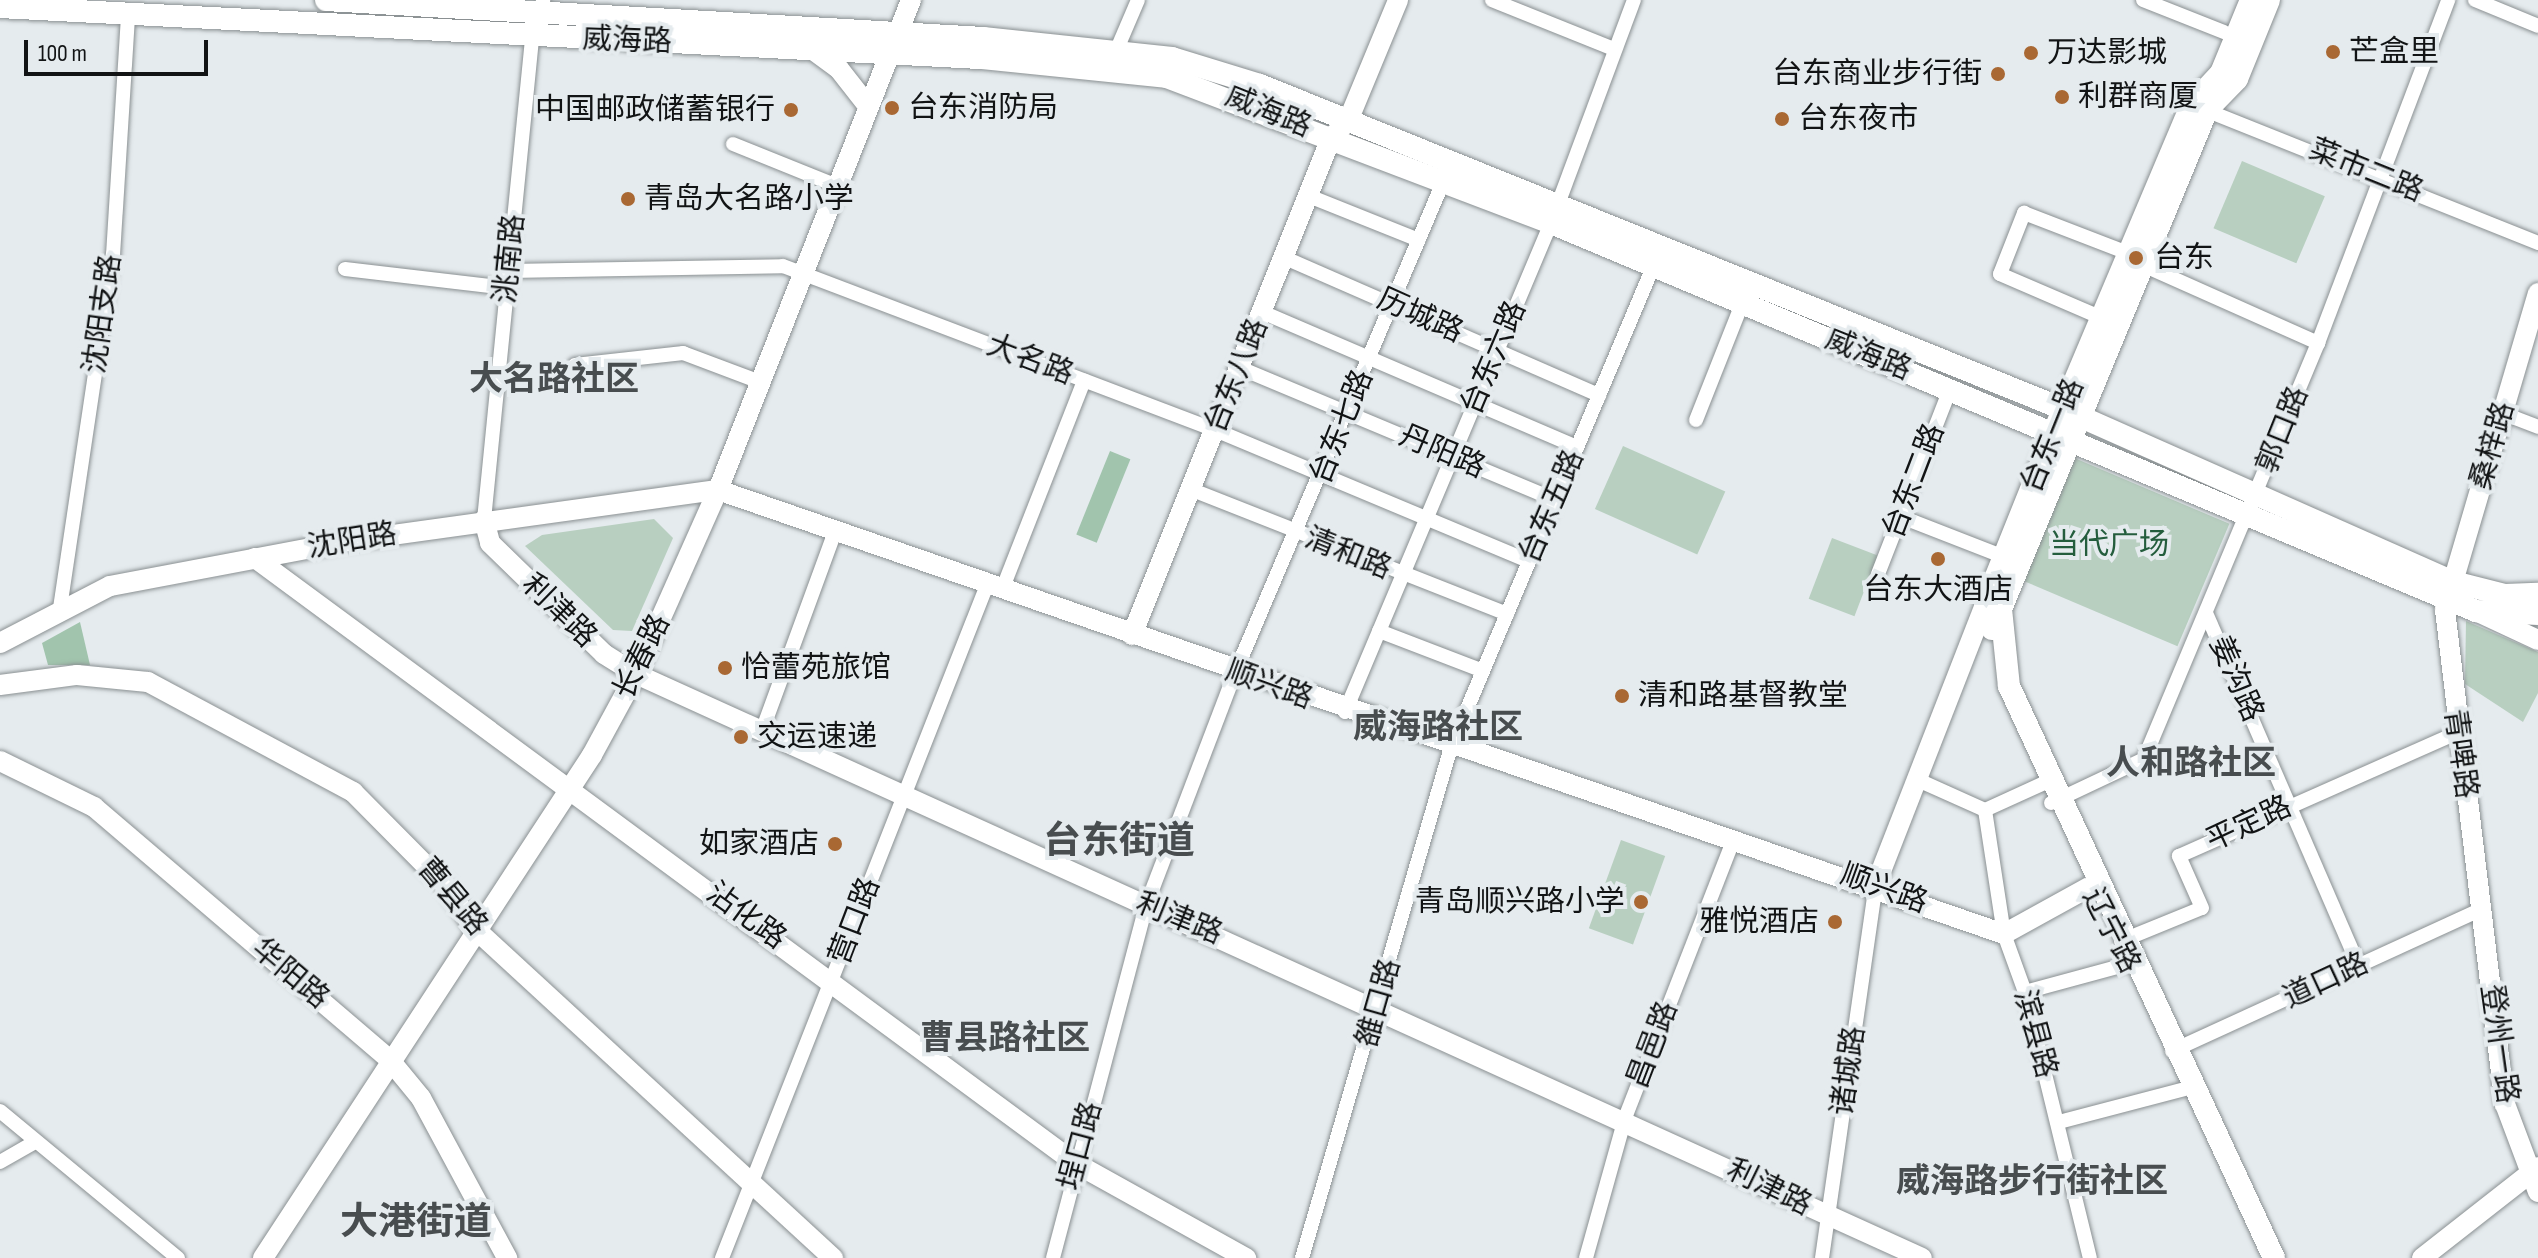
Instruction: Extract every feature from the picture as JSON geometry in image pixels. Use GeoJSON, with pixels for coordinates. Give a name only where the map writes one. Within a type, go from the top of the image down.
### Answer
{"type":"FeatureCollection","features":[{"type":"Feature","properties":{"kind":"main road","name":"威海路"},"geometry":{"type":"LineString","coordinates":[[326,0],[540,5],[1167,77],[1339,133],[1554,215],[2068,424],[2450,590]]}},
{"type":"Feature","properties":{"kind":"main road","name":"台东一路"},"geometry":{"type":"LineString","coordinates":[[1995,603],[2199,107],[2221,73],[2251,0]]}},
{"type":"Feature","properties":{"kind":"main road","name":"台东一路"},"geometry":{"type":"LineString","coordinates":[[2199,107],[2237,79],[2269,0]]}},
{"type":"Feature","properties":{"kind":"main road","name":"威海路"},"geometry":{"type":"LineString","coordinates":[[0,7],[59,7],[128,19],[813,50],[893,44],[1117,49],[1222,72],[1339,133],[1444,180],[1554,215],[1653,267],[1950,389],[2068,424]]}},
{"type":"Feature","properties":{"kind":"main road","name":"台东一路"},"geometry":{"type":"LineString","coordinates":[[1995,603],[2004,557],[2068,424],[2102,318],[2136,260]]}},
{"type":"Feature","properties":{"kind":"main road"},"geometry":{"type":"LineString","coordinates":[[2450,590],[2505,595],[2538,594]]}},
{"type":"Feature","properties":{"kind":"main road"},"geometry":{"type":"LineString","coordinates":[[2450,590],[2476,611],[2538,614]]}},
{"type":"Feature","properties":{"kind":"main road","name":"辽宁路"},"geometry":{"type":"LineString","coordinates":[[1995,603],[2009,686],[2051,795],[2089,887],[2122,941],[2128,964],[2176,1050],[2189,1088],[2264,1258]]}},
{"type":"Feature","properties":{"kind":"main road","name":"辽宁路"},"geometry":{"type":"LineString","coordinates":[[2051,795],[2274,1258]]}},
{"type":"Feature","properties":{"kind":"street","name":"长春路"},"geometry":{"type":"LineString","coordinates":[[263,1258],[636,674],[718,490],[911,0]]}},
{"type":"Feature","properties":{"kind":"street"},"geometry":{"type":"LineString","coordinates":[[1117,49],[1138,0]]}},
{"type":"Feature","properties":{"kind":"street","name":"台东八路"},"geometry":{"type":"LineString","coordinates":[[1134,636],[1311,196],[1398,0]]}},
{"type":"Feature","properties":{"kind":"street"},"geometry":{"type":"LineString","coordinates":[[1492,0],[1614,49]]}},
{"type":"Feature","properties":{"kind":"street","name":"台东六路"},"geometry":{"type":"LineString","coordinates":[[1345,712],[1554,215],[1634,0]]}},
{"type":"Feature","properties":{"kind":"street"},"geometry":{"type":"LineString","coordinates":[[2143,0],[2224,32]]}},
{"type":"Feature","properties":{"kind":"street","name":"郭口路"},"geometry":{"type":"LineString","coordinates":[[2051,795],[2144,759],[2318,343],[2448,0]]}},
{"type":"Feature","properties":{"kind":"street"},"geometry":{"type":"LineString","coordinates":[[2475,0],[2538,26]]}},
{"type":"Feature","properties":{"kind":"street"},"geometry":{"type":"LineString","coordinates":[[350,28],[357,1]]}},
{"type":"Feature","properties":{"kind":"street","name":"洮南路"},"geometry":{"type":"LineString","coordinates":[[484,520],[532,37],[540,5]]}},
{"type":"Feature","properties":{"kind":"street","name":"沈阳支路"},"geometry":{"type":"LineString","coordinates":[[60,608],[113,255],[128,19]]}},
{"type":"Feature","properties":{"kind":"street"},"geometry":{"type":"LineString","coordinates":[[813,50],[839,69],[868,106]]}},
{"type":"Feature","properties":{"kind":"street","name":"菜市二路"},"geometry":{"type":"LineString","coordinates":[[2199,107],[2380,176],[2538,243]]}},
{"type":"Feature","properties":{"kind":"street"},"geometry":{"type":"LineString","coordinates":[[733,144],[837,186]]}},
{"type":"Feature","properties":{"kind":"street","name":"台东七路"},"geometry":{"type":"LineString","coordinates":[[1235,673],[1323,475],[1444,180]]}},
{"type":"Feature","properties":{"kind":"street"},"geometry":{"type":"LineString","coordinates":[[1311,196],[1419,240]]}},
{"type":"Feature","properties":{"kind":"street"},"geometry":{"type":"LineString","coordinates":[[2102,318],[2000,274],[2024,213],[2318,343]]}},
{"type":"Feature","properties":{"kind":"street","name":"历城路"},"geometry":{"type":"LineString","coordinates":[[1287,259],[1599,395]]}},
{"type":"Feature","properties":{"kind":"street","name":"大名路"},"geometry":{"type":"LineString","coordinates":[[509,271],[783,266],[1217,431],[1529,561]]}},
{"type":"Feature","properties":{"kind":"street","name":"台东五路"},"geometry":{"type":"LineString","coordinates":[[1451,747],[1653,267]]}},
{"type":"Feature","properties":{"kind":"street"},"geometry":{"type":"LineString","coordinates":[[345,269],[507,288]]}},
{"type":"Feature","properties":{"kind":"street","name":"桑梓路"},"geometry":{"type":"LineString","coordinates":[[2450,590],[2538,293]]}},
{"type":"Feature","properties":{"kind":"street"},"geometry":{"type":"LineString","coordinates":[[1696,420],[1742,304]]}},
{"type":"Feature","properties":{"kind":"street"},"geometry":{"type":"LineString","coordinates":[[1264,313],[1577,447]]}},
{"type":"Feature","properties":{"kind":"street"},"geometry":{"type":"LineString","coordinates":[[575,365],[683,353],[760,382]]}},
{"type":"Feature","properties":{"kind":"street","name":"丹阳路"},"geometry":{"type":"LineString","coordinates":[[1242,369],[1555,500]]}},
{"type":"Feature","properties":{"kind":"street","name":"营口路"},"geometry":{"type":"LineString","coordinates":[[722,1258],[903,797],[1084,381]]}},
{"type":"Feature","properties":{"kind":"street","name":"台东二路"},"geometry":{"type":"LineString","coordinates":[[1878,574],[1950,389]]}},
{"type":"Feature","properties":{"kind":"street"},"geometry":{"type":"LineString","coordinates":[[2502,413],[2538,427]]}},
{"type":"Feature","properties":{"kind":"street","name":"清和路"},"geometry":{"type":"LineString","coordinates":[[1193,489],[1402,576],[1507,614]]}},
{"type":"Feature","properties":{"kind":"street","name":"沈阳路"},"geometry":{"type":"LineString","coordinates":[[0,643],[60,608],[110,586],[484,520],[718,490]]}},
{"type":"Feature","properties":{"kind":"street","name":"顺兴路"},"geometry":{"type":"LineString","coordinates":[[718,490],[1345,712],[1876,884],[2004,934]]}},
{"type":"Feature","properties":{"kind":"street"},"geometry":{"type":"LineString","coordinates":[[1899,516],[2004,557]]}},
{"type":"Feature","properties":{"kind":"street","name":"利津路"},"geometry":{"type":"LineString","coordinates":[[484,520],[490,543],[604,654],[636,674],[903,797],[1625,1118],[1922,1258]]}},
{"type":"Feature","properties":{"kind":"street"},"geometry":{"type":"LineString","coordinates":[[762,731],[835,531]]}},
{"type":"Feature","properties":{"kind":"street","name":"沾化路"},"geometry":{"type":"LineString","coordinates":[[255,558],[565,789],[833,979],[1075,1163],[1246,1258]]}},
{"type":"Feature","properties":{"kind":"street","name":"青啤路"},"geometry":{"type":"LineString","coordinates":[[2450,590],[2456,733],[2480,910]]}},
{"type":"Feature","properties":{"kind":"street","name":"台东一路"},"geometry":{"type":"LineString","coordinates":[[1876,884],[1995,603]]}},
{"type":"Feature","properties":{"kind":"street"},"geometry":{"type":"LineString","coordinates":[[2476,611],[2538,640]]}},
{"type":"Feature","properties":{"kind":"street","name":"姜沟路"},"geometry":{"type":"LineString","coordinates":[[2206,613],[2292,805],[2359,966]]}},
{"type":"Feature","properties":{"kind":"street"},"geometry":{"type":"LineString","coordinates":[[1379,631],[1483,671]]}},
{"type":"Feature","properties":{"kind":"street","name":"埕口路"},"geometry":{"type":"LineString","coordinates":[[1053,1258],[1075,1163],[1146,906],[1235,673]]}},
{"type":"Feature","properties":{"kind":"street","name":"曹县路"},"geometry":{"type":"LineString","coordinates":[[0,685],[114,676],[159,687],[220,717],[353,792],[446,886],[474,928],[751,1189],[833,1258]]}},
{"type":"Feature","properties":{"kind":"street","name":"平定路"},"geometry":{"type":"LineString","coordinates":[[2122,941],[2202,908],[2179,856],[2456,733]]}},
{"type":"Feature","properties":{"kind":"street","name":"雒口路"},"geometry":{"type":"LineString","coordinates":[[1302,1258],[1378,1009],[1451,747]]}},
{"type":"Feature","properties":{"kind":"street","name":"华阳路"},"geometry":{"type":"LineString","coordinates":[[0,761],[94,807],[389,1059],[421,1098],[507,1258]]}},
{"type":"Feature","properties":{"kind":"street"},"geometry":{"type":"LineString","coordinates":[[1918,780],[1985,810],[2051,795]]}},
{"type":"Feature","properties":{"kind":"street","name":"滨县路"},"geometry":{"type":"LineString","coordinates":[[1985,810],[2004,934],[2025,992],[2090,1258]]}},
{"type":"Feature","properties":{"kind":"street","name":"昌邑路"},"geometry":{"type":"LineString","coordinates":[[1586,1258],[1625,1118],[1734,838]]}},
{"type":"Feature","properties":{"kind":"street","name":"诸城路"},"geometry":{"type":"LineString","coordinates":[[1822,1258],[1876,884]]}},
{"type":"Feature","properties":{"kind":"street"},"geometry":{"type":"LineString","coordinates":[[2004,934],[2089,887]]}},
{"type":"Feature","properties":{"kind":"street","name":"道口路"},"geometry":{"type":"LineString","coordinates":[[2176,1050],[2480,910]]}},
{"type":"Feature","properties":{"kind":"street","name":"登州一路"},"geometry":{"type":"LineString","coordinates":[[2480,910],[2505,1104],[2536,1181]]}},
{"type":"Feature","properties":{"kind":"street"},"geometry":{"type":"LineString","coordinates":[[2025,992],[2128,964]]}},
{"type":"Feature","properties":{"kind":"street"},"geometry":{"type":"LineString","coordinates":[[2059,1122],[2189,1088]]}},
{"type":"Feature","properties":{"kind":"street"},"geometry":{"type":"LineString","coordinates":[[0,1111],[178,1258]]}},
{"type":"Feature","properties":{"kind":"street"},"geometry":{"type":"LineString","coordinates":[[0,1162],[35,1142]]}},
{"type":"Feature","properties":{"kind":"street"},"geometry":{"type":"LineString","coordinates":[[2422,1258],[2536,1181]]}},
{"type":"Feature","properties":{"kind":"street"},"geometry":{"type":"LineString","coordinates":[[2445,1258],[2536,1181]]}},
{"type":"Feature","properties":{"kind":"green space"},"geometry":{"type":"Polygon","coordinates":[[[2242,161],[2325,196],[2296,263],[2213,228],[2242,161]]]}},
{"type":"Feature","properties":{"kind":"green space"},"geometry":{"type":"Polygon","coordinates":[[[1623,446],[1725,492],[1697,555],[1595,509],[1623,446]]]}},
{"type":"Feature","properties":{"kind":"green space"},"geometry":{"type":"Polygon","coordinates":[[[1110,451],[1130,459],[1097,543],[1076,534],[1110,451]]]}},
{"type":"Feature","properties":{"kind":"green space","name":"当代广场"},"geometry":{"type":"Polygon","coordinates":[[[2072,457],[2229,524],[2177,646],[2020,579],[2072,457]]]}},
{"type":"Feature","properties":{"kind":"green space"},"geometry":{"type":"Polygon","coordinates":[[[654,519],[673,538],[632,631],[613,630],[525,546],[542,535],[654,519]]]}},
{"type":"Feature","properties":{"kind":"green space"},"geometry":{"type":"Polygon","coordinates":[[[1832,538],[1878,556],[1854,616],[1809,599],[1832,538]]]}},
{"type":"Feature","properties":{"kind":"green space"},"geometry":{"type":"Polygon","coordinates":[[[2466,621],[2538,652],[2538,693],[2523,722],[2465,684],[2466,621]]]}},
{"type":"Feature","properties":{"kind":"green space"},"geometry":{"type":"Polygon","coordinates":[[[80,622],[90,665],[48,665],[42,643],[80,622]]]}},
{"type":"Feature","properties":{"kind":"green space"},"geometry":{"type":"Polygon","coordinates":[[[1621,840],[1665,856],[1633,944],[1589,928],[1621,840]]]}},
{"type":"Feature","properties":{"kind":"place","name":"芒盒里"},"geometry":{"type":"Point","coordinates":[2333,52]}},
{"type":"Feature","properties":{"kind":"place","name":"万达影城"},"geometry":{"type":"Point","coordinates":[2031,53]}},
{"type":"Feature","properties":{"kind":"place","name":"台东商业步行街"},"geometry":{"type":"Point","coordinates":[1998,74]}},
{"type":"Feature","properties":{"kind":"place","name":"利群商厦"},"geometry":{"type":"Point","coordinates":[2062,97]}},
{"type":"Feature","properties":{"kind":"place","name":"台东消防局"},"geometry":{"type":"Point","coordinates":[892,108]}},
{"type":"Feature","properties":{"kind":"place","name":"中国邮政储蓄银行"},"geometry":{"type":"Point","coordinates":[791,110]}},
{"type":"Feature","properties":{"kind":"place","name":"台东夜市"},"geometry":{"type":"Point","coordinates":[1782,119]}},
{"type":"Feature","properties":{"kind":"place","name":"青岛大名路小学"},"geometry":{"type":"Point","coordinates":[628,199]}},
{"type":"Feature","properties":{"kind":"place","name":"台东"},"geometry":{"type":"Point","coordinates":[2136,258]}},
{"type":"Feature","properties":{"kind":"place","name":"台东大酒店"},"geometry":{"type":"Point","coordinates":[1938,559]}},
{"type":"Feature","properties":{"kind":"place","name":"恰蕾苑旅馆"},"geometry":{"type":"Point","coordinates":[725,668]}},
{"type":"Feature","properties":{"kind":"place","name":"清和路基督教堂"},"geometry":{"type":"Point","coordinates":[1622,696]}},
{"type":"Feature","properties":{"kind":"place","name":"交运速递"},"geometry":{"type":"Point","coordinates":[741,737]}},
{"type":"Feature","properties":{"kind":"place","name":"如家酒店"},"geometry":{"type":"Point","coordinates":[835,844]}},
{"type":"Feature","properties":{"kind":"place","name":"青岛顺兴路小学"},"geometry":{"type":"Point","coordinates":[1641,902]}},
{"type":"Feature","properties":{"kind":"place","name":"雅悦酒店"},"geometry":{"type":"Point","coordinates":[1835,922]}},
{"type":"Feature","properties":{"kind":"district","name":"大名路社区"},"geometry":{"type":"Point","coordinates":[554,380]}},
{"type":"Feature","properties":{"kind":"district","name":"威海路社区"},"geometry":{"type":"Point","coordinates":[1438,728]}},
{"type":"Feature","properties":{"kind":"district","name":"人和路社区"},"geometry":{"type":"Point","coordinates":[2191,764]}},
{"type":"Feature","properties":{"kind":"district","name":"台东街道"},"geometry":{"type":"Point","coordinates":[1119,842]}},
{"type":"Feature","properties":{"kind":"district","name":"曹县路社区"},"geometry":{"type":"Point","coordinates":[1005,1039]}},
{"type":"Feature","properties":{"kind":"district","name":"威海路步行街社区"},"geometry":{"type":"Point","coordinates":[2032,1182]}},
{"type":"Feature","properties":{"kind":"district","name":"大港街道"},"geometry":{"type":"Point","coordinates":[416,1223]}}]}
